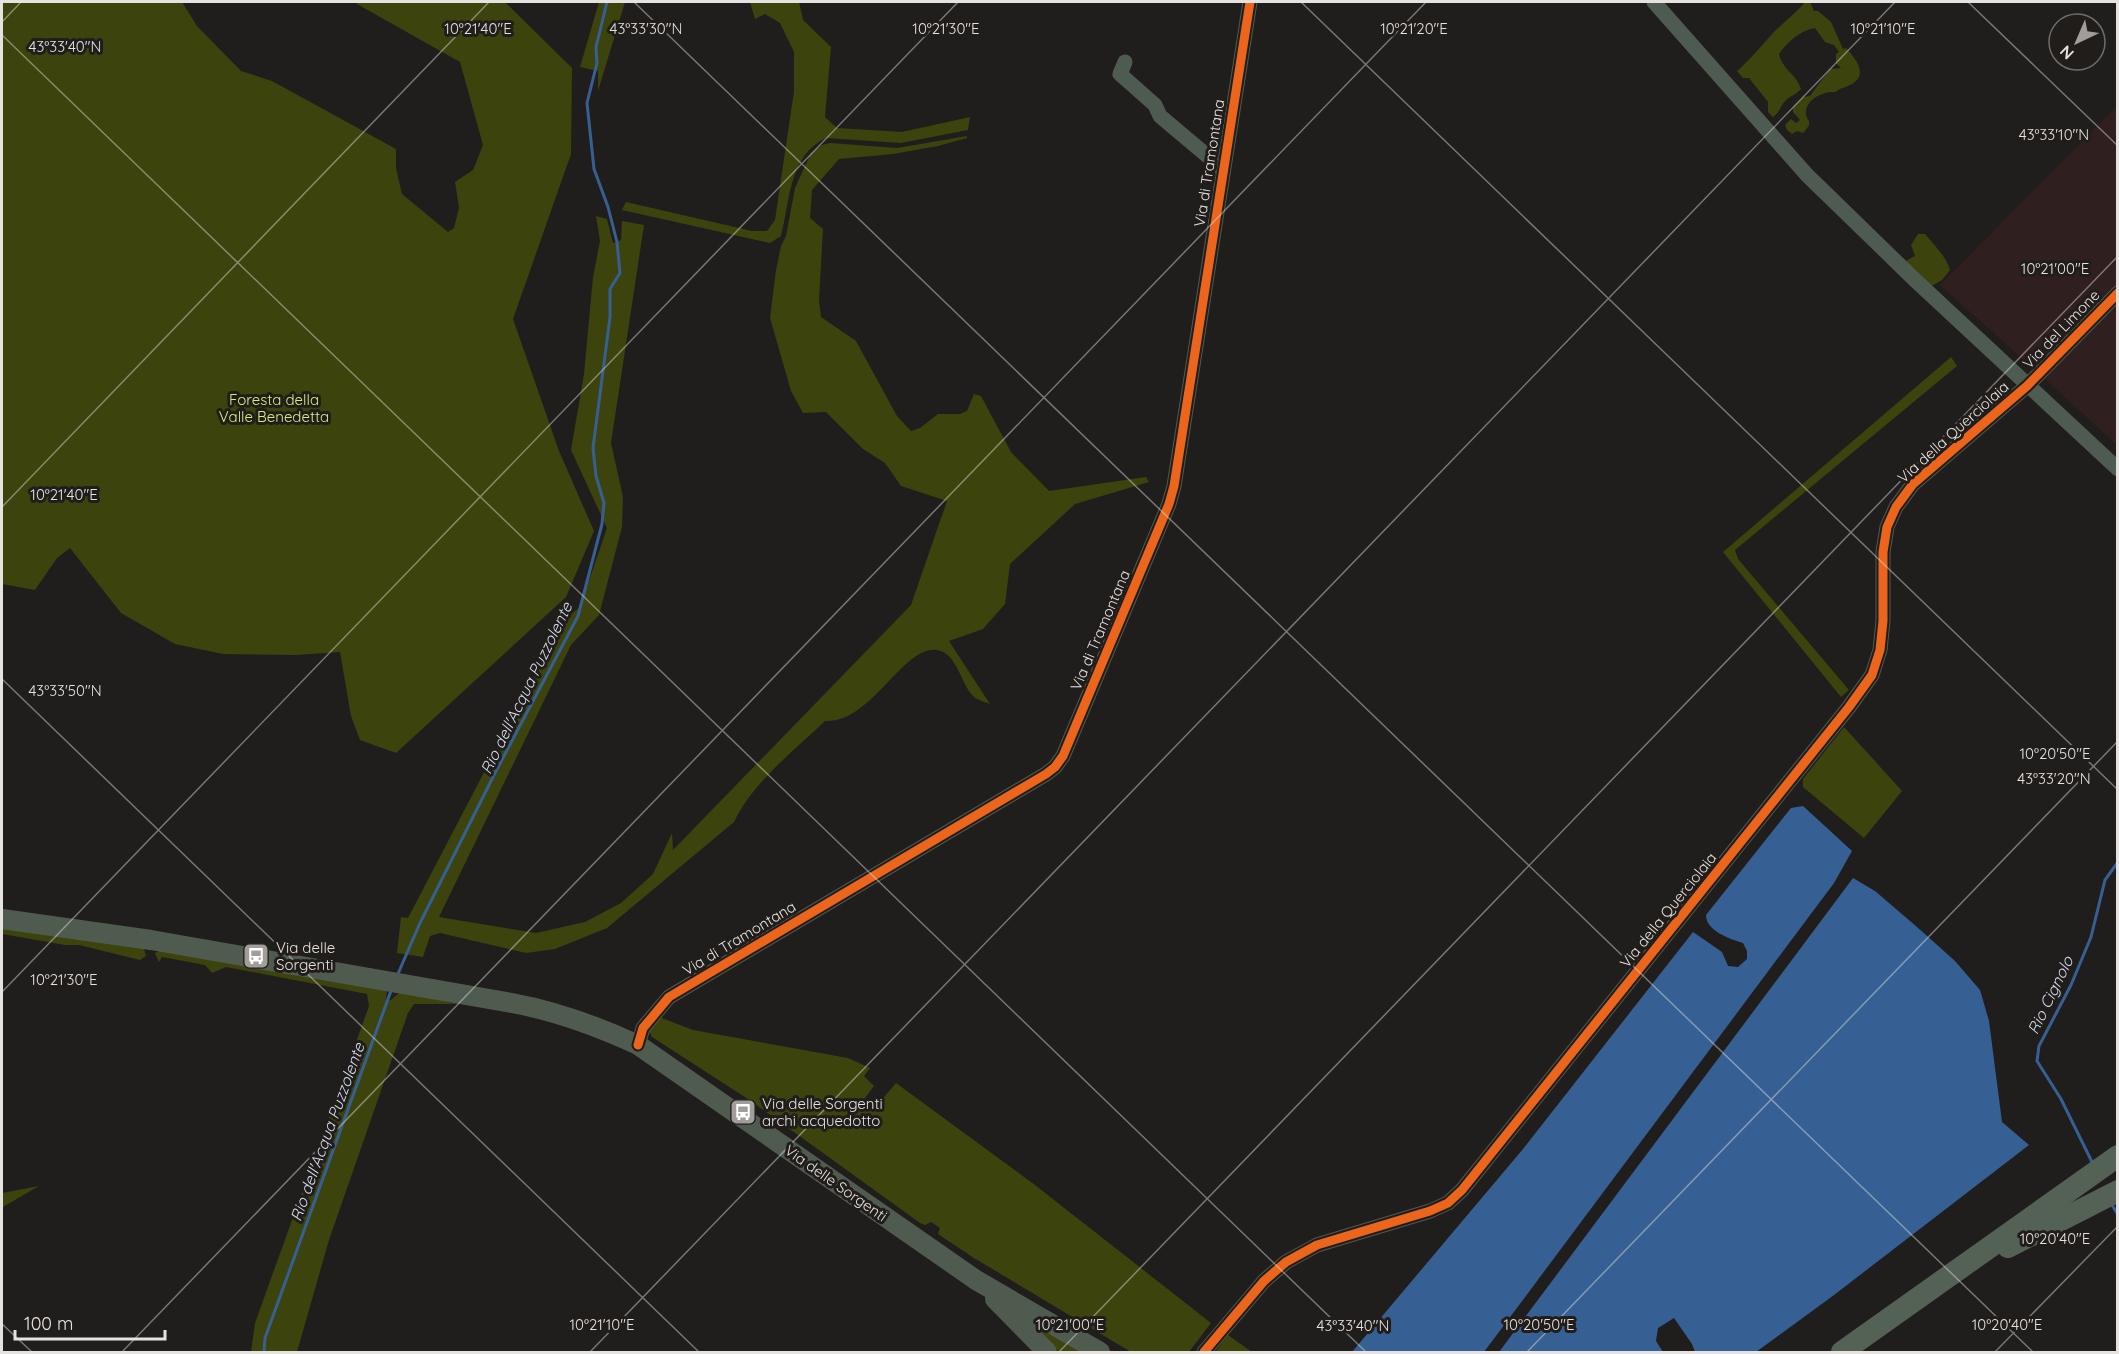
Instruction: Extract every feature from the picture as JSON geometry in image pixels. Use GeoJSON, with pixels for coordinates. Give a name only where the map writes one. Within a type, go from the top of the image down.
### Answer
{"type":"FeatureCollection","features":[{"type":"Feature","properties":{"kind":"highway"},"geometry":{"type":"LineString","coordinates":[[1860,1353],[2114,1171]]}},
{"type":"Feature","properties":{"kind":"highway"},"geometry":{"type":"LineString","coordinates":[[1842,1353],[2072,1202]]}},
{"type":"Feature","properties":{"kind":"main road","name":"Via delle Sorgenti"},"geometry":{"type":"LineString","coordinates":[[2,919],[151,940],[543,1009],[607,1031],[638,1045],[976,1280],[1100,1353]]}},
{"type":"Feature","properties":{"kind":"main road","name":"Via delle Sorgenti"},"geometry":{"type":"LineString","coordinates":[[976,1280],[1047,1353]]}},
{"type":"Feature","properties":{"kind":"street","name":"Via di Tramontana"},"geometry":{"type":"LineString","coordinates":[[638,1045],[643,1028],[669,997],[1046,774],[1063,756],[1165,515],[1174,486],[1250,2]]}},
{"type":"Feature","properties":{"kind":"street","name":"Via del Limone"},"geometry":{"type":"LineString","coordinates":[[1654,2],[1807,175],[2027,386],[2118,469]]}},
{"type":"Feature","properties":{"kind":"street"},"geometry":{"type":"LineString","coordinates":[[1125,63],[1120,74],[1155,105],[1160,116],[1223,169]]}},
{"type":"Feature","properties":{"kind":"street","name":"Via del Limone"},"geometry":{"type":"LineString","coordinates":[[2027,386],[2118,293]]}},
{"type":"Feature","properties":{"kind":"street","name":"Via della Querciolaia"},"geometry":{"type":"LineString","coordinates":[[1204,1353],[1264,1281],[1286,1262],[1317,1245],[1448,1203],[1486,1163],[1842,716],[1872,675],[1880,650],[1883,621],[1883,552],[1887,527],[1896,507],[1913,484],[2027,386]]}},
{"type":"Feature","properties":{"kind":"shaded area"},"geometry":{"type":"Polygon","coordinates":[[[2117,106],[2117,286],[2035,370],[1940,285],[2117,106]]]}},
{"type":"Feature","properties":{"kind":"shaded area"},"geometry":{"type":"Polygon","coordinates":[[[2117,305],[2117,445],[2044,378],[2117,305]]]}},
{"type":"Feature","properties":{"kind":"green space","name":"Foresta della Valle Benedetta"},"geometry":{"type":"Polygon","coordinates":[[[2,2],[182,2],[197,26],[241,71],[272,81],[396,149],[396,168],[402,194],[448,232],[454,228],[459,208],[455,182],[473,170],[483,145],[460,62],[357,2],[505,2],[572,68],[571,154],[513,319],[559,451],[594,531],[566,597],[396,753],[360,740],[351,716],[340,652],[296,655],[223,654],[175,644],[121,613],[70,548],[57,558],[35,590],[2,584],[2,2]]]}},
{"type":"Feature","properties":{"kind":"green space"},"geometry":{"type":"Polygon","coordinates":[[[599,2],[625,2],[598,91],[598,71],[580,67],[599,2]]]}},
{"type":"Feature","properties":{"kind":"green space"},"geometry":{"type":"Polygon","coordinates":[[[750,2],[799,2],[803,20],[831,47],[825,117],[837,128],[902,132],[970,117],[968,130],[901,143],[826,138],[814,146],[798,167],[789,194],[781,236],[770,243],[622,210],[626,202],[752,231],[767,231],[775,220],[794,91],[794,52],[780,23],[765,14],[755,19],[750,2]]]}},
{"type":"Feature","properties":{"kind":"green space"},"geometry":{"type":"Polygon","coordinates":[[[1805,2],[1810,2],[1814,11],[1818,11],[1831,22],[1843,49],[1846,48],[1860,71],[1857,80],[1850,85],[1835,92],[1820,95],[1811,101],[1806,110],[1809,126],[1803,133],[1797,131],[1792,134],[1785,125],[1791,119],[1796,123],[1800,120],[1793,112],[1793,107],[1803,97],[1810,96],[1830,69],[1841,68],[1836,63],[1836,54],[1839,52],[1834,45],[1825,42],[1815,28],[1800,34],[1782,50],[1779,54],[1781,59],[1801,89],[1785,101],[1773,117],[1768,112],[1768,102],[1749,78],[1743,78],[1737,71],[1805,2]]]}},
{"type":"Feature","properties":{"kind":"green space"},"geometry":{"type":"Polygon","coordinates":[[[967,136],[967,138],[938,146],[893,154],[839,159],[812,190],[810,218],[823,229],[819,300],[821,317],[856,341],[897,416],[911,431],[920,428],[938,414],[960,414],[967,411],[974,394],[981,396],[1011,452],[1049,491],[1146,477],[1149,482],[1075,504],[1010,564],[1005,604],[983,629],[949,641],[990,704],[973,696],[954,663],[944,652],[937,650],[924,652],[912,659],[872,699],[857,710],[842,719],[825,721],[763,780],[742,807],[734,822],[607,928],[555,949],[526,953],[440,933],[430,936],[423,957],[397,953],[401,917],[408,918],[563,621],[580,607],[607,528],[571,450],[584,374],[593,277],[600,241],[596,216],[607,219],[613,243],[621,240],[622,221],[644,225],[611,443],[623,497],[622,527],[599,615],[571,645],[439,917],[536,933],[585,922],[621,903],[653,874],[672,833],[673,850],[911,605],[947,501],[901,486],[885,463],[863,449],[826,412],[803,413],[791,391],[770,318],[776,270],[781,246],[786,236],[795,188],[811,153],[822,145],[830,143],[897,148],[967,136]]]}},
{"type":"Feature","properties":{"kind":"green space"},"geometry":{"type":"Polygon","coordinates":[[[1918,234],[1925,234],[1943,255],[1950,270],[1942,280],[1928,288],[1904,262],[1915,256],[1911,245],[1918,234]]]}},
{"type":"Feature","properties":{"kind":"green space"},"geometry":{"type":"Polygon","coordinates":[[[1951,357],[1957,366],[1735,550],[1738,559],[1849,690],[1841,697],[1723,552],[1951,357]]]}},
{"type":"Feature","properties":{"kind":"green space"},"geometry":{"type":"Polygon","coordinates":[[[1844,727],[1902,791],[1864,838],[1803,787],[1803,779],[1844,727]]]}},
{"type":"Feature","properties":{"kind":"green space"},"geometry":{"type":"Polygon","coordinates":[[[2,926],[141,946],[146,956],[140,960],[79,945],[65,945],[2,934],[2,926]]]}},
{"type":"Feature","properties":{"kind":"green space"},"geometry":{"type":"Polygon","coordinates":[[[161,950],[387,989],[386,1000],[391,1000],[401,991],[457,1004],[414,1004],[408,1013],[329,1240],[297,1352],[251,1352],[255,1323],[369,1006],[367,994],[226,967],[212,973],[205,965],[162,957],[159,962],[155,953],[161,950]]]}},
{"type":"Feature","properties":{"kind":"green space"},"geometry":{"type":"Polygon","coordinates":[[[659,1017],[693,1030],[848,1058],[870,1068],[864,1076],[874,1086],[862,1102],[872,1111],[896,1083],[1035,1185],[1211,1323],[1189,1352],[1131,1352],[974,1258],[938,1234],[940,1228],[931,1222],[925,1225],[920,1223],[751,1101],[652,1037],[649,1031],[659,1017]]]}},
{"type":"Feature","properties":{"kind":"green space"},"geometry":{"type":"Polygon","coordinates":[[[39,1186],[3,1207],[2,1208],[2,1193],[39,1186]]]}},
{"type":"Feature","properties":{"kind":"green space"},"geometry":{"type":"Polygon","coordinates":[[[1026,1317],[1085,1352],[1059,1352],[1026,1317]]]}},
{"type":"Feature","properties":{"kind":"green space"},"geometry":{"type":"Polygon","coordinates":[[[1228,1335],[1252,1352],[1215,1352],[1228,1335]]]}},
{"type":"Feature","properties":{"kind":"water"},"geometry":{"type":"Polygon","coordinates":[[[1803,806],[1852,851],[1834,883],[1484,1352],[1352,1352],[1523,1149],[1693,932],[1722,952],[1728,966],[1738,967],[1747,959],[1747,951],[1743,943],[1714,930],[1707,921],[1706,915],[1791,808],[1803,806]]]}},
{"type":"Feature","properties":{"kind":"water"},"geometry":{"type":"Polygon","coordinates":[[[1853,878],[1875,891],[1917,927],[1955,961],[1980,990],[1989,1021],[2002,1122],[2029,1145],[1756,1352],[1695,1352],[1674,1318],[1658,1328],[1656,1341],[1663,1352],[1499,1352],[1853,878]]]}},
{"type":"Feature","properties":{"kind":"waterway","name":"Rio dell'Acqua Puzzolente"},"geometry":{"type":"LineString","coordinates":[[397,976],[420,923],[496,771],[578,616],[602,524],[604,503],[596,476],[593,448],[610,317],[610,289],[620,273],[617,242],[608,207],[594,169],[587,103],[597,63],[596,47],[607,2]]}},
{"type":"Feature","properties":{"kind":"waterway","name":"Rio Cignolo"},"geometry":{"type":"LineString","coordinates":[[2093,1164],[2061,1099],[2037,1061],[2039,1046],[2071,985],[2091,937],[2105,880],[2118,862]]}},
{"type":"Feature","properties":{"kind":"waterway","name":"Rio dell'Acqua Puzzolente"},"geometry":{"type":"LineString","coordinates":[[264,1352],[265,1338],[392,988]]}},
{"type":"Feature","properties":{"kind":"waterway","name":"Rio Cignolo"},"geometry":{"type":"LineString","coordinates":[[2112,1205],[2118,1215]]}},
{"type":"Feature","properties":{"kind":"cycle path"},"geometry":{"type":"LineString","coordinates":[[638,1045],[643,1028],[669,997],[1046,774],[1063,756],[1169,504],[1174,486],[1250,2]]}},
{"type":"Feature","properties":{"kind":"cycle path"},"geometry":{"type":"LineString","coordinates":[[1204,1352],[1264,1281],[1286,1262],[1317,1245],[1430,1211],[1448,1203],[1462,1190],[1849,707],[1872,675],[1880,650],[1883,621],[1883,552],[1887,527],[1896,507],[1913,484],[2027,386],[2118,293]]}},
{"type":"Feature","properties":{"kind":"place","name":"Via delle Sorgenti"},"geometry":{"type":"Point","coordinates":[256,956]}},
{"type":"Feature","properties":{"kind":"place","name":"Via delle Sorgenti archi acquedotto"},"geometry":{"type":"Point","coordinates":[743,1112]}}]}
